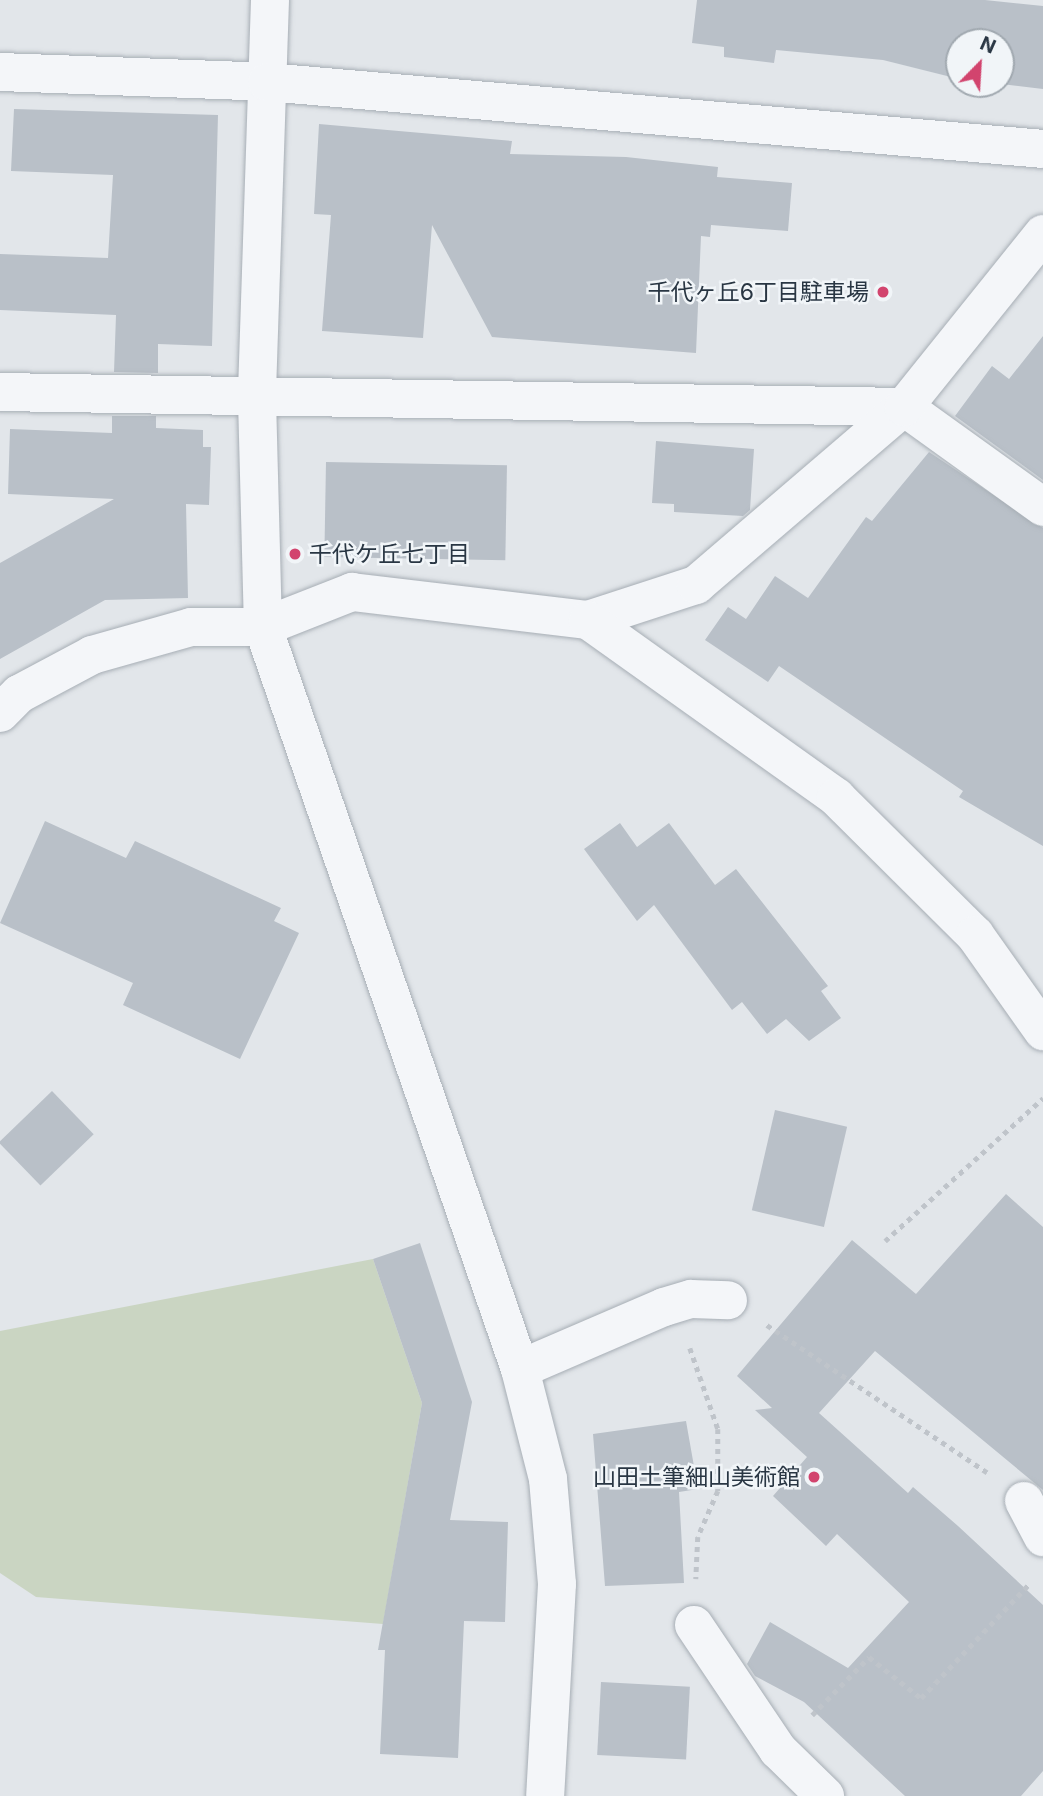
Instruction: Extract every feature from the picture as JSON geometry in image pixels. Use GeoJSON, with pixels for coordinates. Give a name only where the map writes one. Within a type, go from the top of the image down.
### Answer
{"type":"FeatureCollection","features":[{"type":"Feature","properties":{"kind":"street"},"geometry":{"type":"LineString","coordinates":[[270,0],[257,399],[263,627],[520,1369],[548,1479],[557,1584],[545,1796]]}},
{"type":"Feature","properties":{"kind":"street"},"geometry":{"type":"LineString","coordinates":[[0,72],[267,82],[1043,149]]}},
{"type":"Feature","properties":{"kind":"street"},"geometry":{"type":"LineString","coordinates":[[0,713],[19,694],[92,655],[191,627],[263,627],[352,592],[588,620],[696,585],[904,407],[1043,234]]}},
{"type":"Feature","properties":{"kind":"street"},"geometry":{"type":"LineString","coordinates":[[0,392],[257,399],[904,407],[1043,507]]}},
{"type":"Feature","properties":{"kind":"street"},"geometry":{"type":"LineString","coordinates":[[588,620],[836,797],[975,935],[1042,1027]]}},
{"type":"Feature","properties":{"kind":"street"},"geometry":{"type":"LineString","coordinates":[[520,1369],[664,1307],[691,1299],[728,1300]]}},
{"type":"Feature","properties":{"kind":"street"},"geometry":{"type":"LineString","coordinates":[[1024,1501],[1043,1537]]}},
{"type":"Feature","properties":{"kind":"street"},"geometry":{"type":"LineString","coordinates":[[694,1625],[778,1750],[825,1796]]}},
{"type":"Feature","properties":{"kind":"path"},"geometry":{"type":"LineString","coordinates":[[885,1241],[1043,1098]]}},
{"type":"Feature","properties":{"kind":"path"},"geometry":{"type":"LineString","coordinates":[[728,1300],[938,1434],[1024,1501]]}},
{"type":"Feature","properties":{"kind":"path"},"geometry":{"type":"LineString","coordinates":[[664,1307],[692,1351],[718,1429],[718,1491],[698,1536],[694,1625]]}},
{"type":"Feature","properties":{"kind":"path"},"geometry":{"type":"LineString","coordinates":[[778,1750],[869,1657],[921,1698],[1034,1579]]}},
{"type":"Feature","properties":{"kind":"green space"},"geometry":{"type":"Polygon","coordinates":[[[373,1259],[422,1403],[383,1624],[36,1597],[0,1573],[0,1331],[373,1259]]]}},
{"type":"Feature","properties":{"kind":"building"},"geometry":{"type":"Polygon","coordinates":[[[697,0],[985,0],[1043,6],[1043,89],[1015,86],[1015,28],[945,28],[945,76],[883,60],[776,50],[774,63],[724,57],[724,47],[692,43],[697,0]]]}},
{"type":"Feature","properties":{"kind":"building"},"geometry":{"type":"Polygon","coordinates":[[[14,109],[218,115],[212,346],[158,344],[158,373],[114,372],[116,315],[0,310],[0,254],[108,258],[113,175],[11,171],[14,109]]]}},
{"type":"Feature","properties":{"kind":"building"},"geometry":{"type":"Polygon","coordinates":[[[319,124],[512,141],[510,154],[626,157],[718,167],[717,177],[792,183],[788,231],[711,225],[710,237],[701,236],[696,353],[492,337],[432,225],[423,338],[322,331],[331,215],[314,214],[319,124]]]}},
{"type":"Feature","properties":{"kind":"building"},"geometry":{"type":"Polygon","coordinates":[[[1043,336],[1043,480],[955,416],[992,366],[1009,379],[1043,336]]]}},
{"type":"Feature","properties":{"kind":"building"},"geometry":{"type":"Polygon","coordinates":[[[112,416],[156,416],[156,428],[203,430],[203,447],[211,447],[209,505],[186,504],[188,598],[105,600],[0,659],[0,563],[114,499],[8,494],[10,429],[112,433],[112,416]]]}},
{"type":"Feature","properties":{"kind":"building"},"geometry":{"type":"Polygon","coordinates":[[[656,441],[754,449],[750,510],[743,516],[674,512],[674,504],[652,503],[656,441]]]}},
{"type":"Feature","properties":{"kind":"building"},"geometry":{"type":"Polygon","coordinates":[[[929,452],[1043,528],[1043,846],[959,797],[963,791],[779,666],[768,682],[705,640],[728,607],[746,619],[775,576],[808,598],[866,517],[872,521],[929,452]]]}},
{"type":"Feature","properties":{"kind":"building"},"geometry":{"type":"Polygon","coordinates":[[[326,462],[507,465],[505,560],[324,557],[326,462]]]}},
{"type":"Feature","properties":{"kind":"building"},"geometry":{"type":"Polygon","coordinates":[[[45,821],[126,858],[135,841],[281,908],[274,921],[299,933],[240,1059],[123,1005],[133,983],[0,923],[45,821]]]}},
{"type":"Feature","properties":{"kind":"building"},"geometry":{"type":"Polygon","coordinates":[[[620,823],[637,847],[669,823],[715,885],[736,869],[828,986],[821,991],[841,1018],[809,1041],[786,1019],[767,1034],[742,1002],[732,1010],[654,905],[637,921],[584,849],[620,823]]]}},
{"type":"Feature","properties":{"kind":"building"},"geometry":{"type":"Polygon","coordinates":[[[52,1091],[94,1134],[40,1186],[0,1141],[52,1091]]]}},
{"type":"Feature","properties":{"kind":"building"},"geometry":{"type":"Polygon","coordinates":[[[775,1110],[847,1127],[824,1227],[752,1210],[775,1110]]]}},
{"type":"Feature","properties":{"kind":"building"},"geometry":{"type":"Polygon","coordinates":[[[1006,1194],[1043,1227],[1043,1490],[875,1351],[819,1413],[908,1493],[913,1487],[1043,1605],[1043,1771],[1021,1796],[905,1796],[804,1702],[755,1676],[747,1664],[770,1622],[848,1668],[909,1602],[837,1534],[826,1546],[773,1496],[807,1457],[755,1410],[772,1408],[737,1376],[852,1240],[916,1294],[1006,1194]]]}},
{"type":"Feature","properties":{"kind":"building"},"geometry":{"type":"Polygon","coordinates":[[[420,1243],[472,1402],[450,1520],[508,1522],[505,1622],[464,1621],[458,1758],[380,1754],[385,1650],[378,1650],[422,1403],[373,1259],[420,1243]]]}},
{"type":"Feature","properties":{"kind":"building"},"geometry":{"type":"Polygon","coordinates":[[[686,1421],[698,1489],[679,1492],[684,1583],[605,1586],[593,1434],[686,1421]]]}},
{"type":"Feature","properties":{"kind":"building"},"geometry":{"type":"Polygon","coordinates":[[[601,1682],[690,1687],[686,1760],[597,1755],[601,1682]]]}},
{"type":"Feature","properties":{"kind":"place","name":"千代ヶ丘6丁目駐車場"},"geometry":{"type":"Point","coordinates":[883,292]}},
{"type":"Feature","properties":{"kind":"place","name":"千代ケ丘七丁目"},"geometry":{"type":"Point","coordinates":[295,554]}},
{"type":"Feature","properties":{"kind":"place","name":"山田土筆細山美術館"},"geometry":{"type":"Point","coordinates":[814,1477]}}]}
